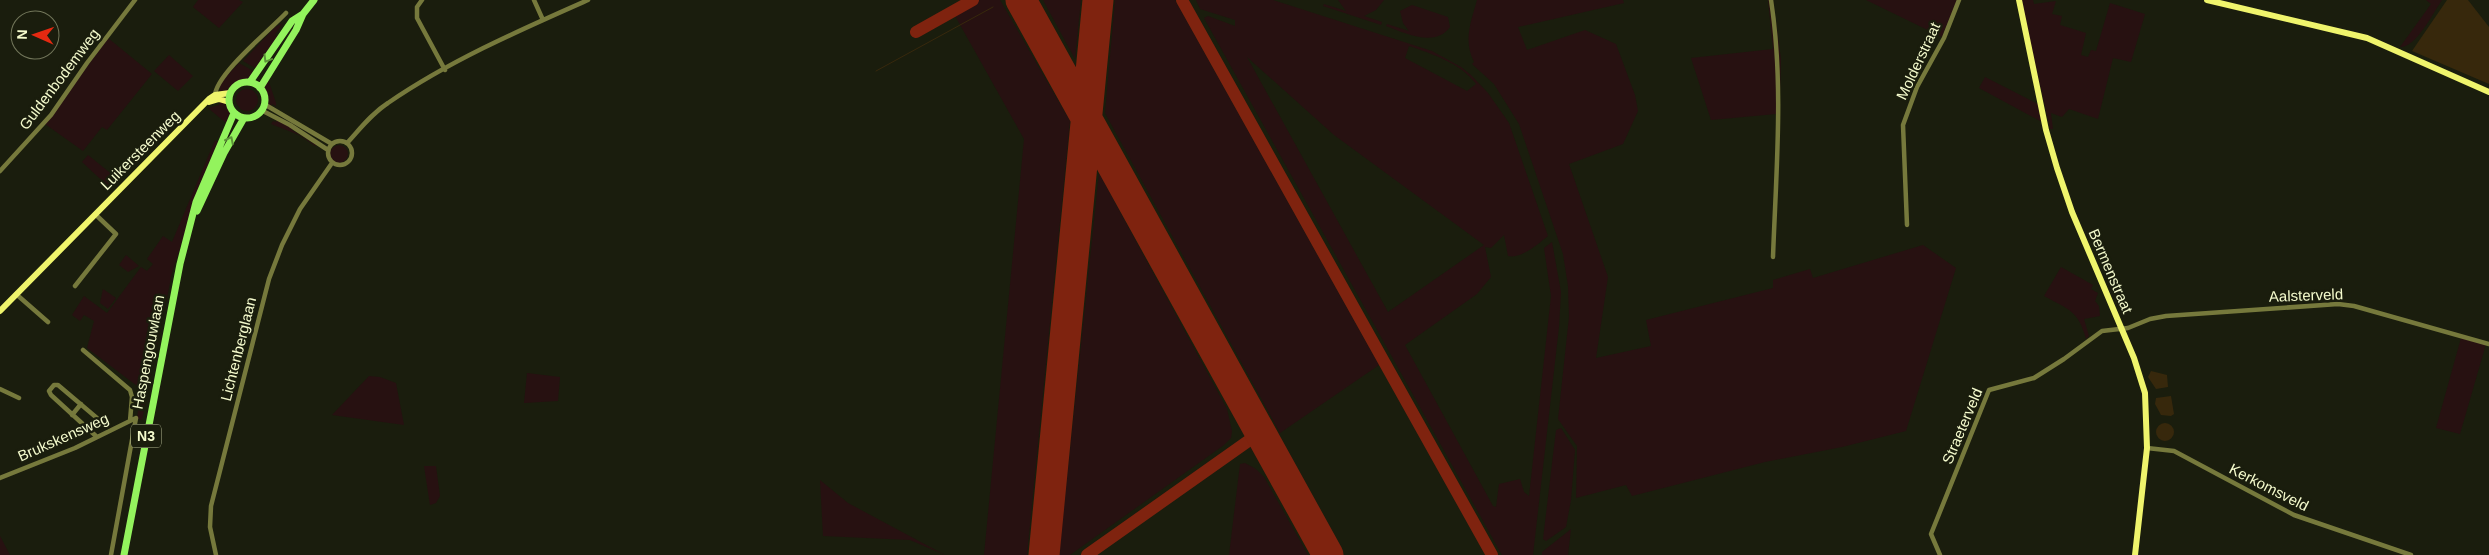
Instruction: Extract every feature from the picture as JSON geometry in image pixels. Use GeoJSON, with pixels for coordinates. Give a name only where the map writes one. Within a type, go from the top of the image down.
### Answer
{"type":"FeatureCollection","features":[{"type":"Feature","properties":{"kind":"main road"},"geometry":{"type":"LineString","coordinates":[[250,82],[288,26],[303,14],[314,0]]}},
{"type":"Feature","properties":{"kind":"main road","name":"Bermenstraat"},"geometry":{"type":"LineString","coordinates":[[2019,0],[2046,130],[2057,168],[2072,212],[2122,329],[2145,392],[2147,448],[2135,555]]}},
{"type":"Feature","properties":{"kind":"main road"},"geometry":{"type":"LineString","coordinates":[[2207,0],[2367,38],[2489,92]]}},
{"type":"Feature","properties":{"kind":"main road"},"geometry":{"type":"LineString","coordinates":[[260,88],[296,30],[303,14]]}},
{"type":"Feature","properties":{"kind":"main road"},"geometry":{"type":"LineString","coordinates":[[250,82],[260,88],[264,95],[263,107],[252,117],[244,118],[234,113],[229,102],[230,93],[236,85],[250,82]]}},
{"type":"Feature","properties":{"kind":"main road"},"geometry":{"type":"LineString","coordinates":[[215,97],[230,93]]}},
{"type":"Feature","properties":{"kind":"main road"},"geometry":{"type":"LineString","coordinates":[[215,97],[229,102]]}},
{"type":"Feature","properties":{"kind":"main road","name":"Luikersteenweg"},"geometry":{"type":"LineString","coordinates":[[0,311],[95,214],[215,97]]}},
{"type":"Feature","properties":{"kind":"main road","name":"Haspengouwlaan"},"geometry":{"type":"LineString","coordinates":[[195,216],[196,202],[234,113]]}},
{"type":"Feature","properties":{"kind":"main road","name":"Haspengouwlaan"},"geometry":{"type":"LineString","coordinates":[[124,555],[174,291],[195,216],[224,153],[244,118]]}},
{"type":"Feature","properties":{"kind":"street","name":"Guldenbodemweg"},"geometry":{"type":"LineString","coordinates":[[0,171],[51,115],[107,36],[136,0]]}},
{"type":"Feature","properties":{"kind":"street"},"geometry":{"type":"LineString","coordinates":[[422,0],[417,7],[417,18],[445,70]]}},
{"type":"Feature","properties":{"kind":"street"},"geometry":{"type":"LineString","coordinates":[[534,0],[543,20]]}},
{"type":"Feature","properties":{"kind":"street"},"geometry":{"type":"LineString","coordinates":[[347,143],[362,125],[387,103],[445,70],[543,20],[588,0]]}},
{"type":"Feature","properties":{"kind":"street"},"geometry":{"type":"LineString","coordinates":[[1771,0],[1777,68],[1773,256]]}},
{"type":"Feature","properties":{"kind":"street","name":"Molderstraat"},"geometry":{"type":"LineString","coordinates":[[1907,225],[1903,125],[1917,87],[1944,38],[1959,0]]}},
{"type":"Feature","properties":{"kind":"street","name":"Luikersteenweg"},"geometry":{"type":"LineString","coordinates":[[215,97],[215,88],[227,72],[286,13]]}},
{"type":"Feature","properties":{"kind":"street"},"geometry":{"type":"LineString","coordinates":[[263,107],[332,144]]}},
{"type":"Feature","properties":{"kind":"street"},"geometry":{"type":"LineString","coordinates":[[263,107],[328,150]]}},
{"type":"Feature","properties":{"kind":"street"},"geometry":{"type":"LineString","coordinates":[[339,141],[347,143],[352,150],[350,161],[340,166],[332,163],[328,157],[328,150],[332,144],[339,141]]}},
{"type":"Feature","properties":{"kind":"street","name":"Lichtenberglaan"},"geometry":{"type":"LineString","coordinates":[[216,555],[210,526],[211,506],[268,279],[300,209],[332,163]]}},
{"type":"Feature","properties":{"kind":"street"},"geometry":{"type":"LineString","coordinates":[[75,286],[116,234],[95,214]]}},
{"type":"Feature","properties":{"kind":"street"},"geometry":{"type":"LineString","coordinates":[[16,294],[48,322]]}},
{"type":"Feature","properties":{"kind":"street","name":"Aalsterveld"},"geometry":{"type":"LineString","coordinates":[[2122,329],[2166,316],[2338,304],[2354,306],[2489,344]]}},
{"type":"Feature","properties":{"kind":"street","name":"Straeterveld"},"geometry":{"type":"LineString","coordinates":[[1940,555],[1931,534],[1989,390],[2034,378],[2064,360],[2095,335],[2108,329],[2122,329]]}},
{"type":"Feature","properties":{"kind":"street"},"geometry":{"type":"LineString","coordinates":[[83,350],[130,390],[132,397],[130,421]]}},
{"type":"Feature","properties":{"kind":"street"},"geometry":{"type":"LineString","coordinates":[[97,437],[50,395],[49,391],[54,385],[58,385],[104,424]]}},
{"type":"Feature","properties":{"kind":"street"},"geometry":{"type":"LineString","coordinates":[[0,389],[19,398]]}},
{"type":"Feature","properties":{"kind":"street"},"geometry":{"type":"LineString","coordinates":[[72,415],[81,404]]}},
{"type":"Feature","properties":{"kind":"street","name":"Brukskensweg"},"geometry":{"type":"LineString","coordinates":[[0,478],[97,437],[136,418],[111,555]]}},
{"type":"Feature","properties":{"kind":"street","name":"Kerkomsveld"},"geometry":{"type":"LineString","coordinates":[[2147,448],[2174,451],[2294,515],[2411,555]]}},
{"type":"Feature","properties":{"kind":"shaded area"},"geometry":{"type":"Polygon","coordinates":[[[198,0],[239,0],[243,2],[219,28],[193,7],[198,0]]]}},
{"type":"Feature","properties":{"kind":"shaded area"},"geometry":{"type":"Polygon","coordinates":[[[980,0],[1000,0],[1070,121],[1027,555],[984,555],[1024,139],[954,14],[980,0]]]}},
{"type":"Feature","properties":{"kind":"shaded area"},"geometry":{"type":"Polygon","coordinates":[[[1043,0],[1081,0],[1075,59],[1043,0]]]}},
{"type":"Feature","properties":{"kind":"shaded area"},"geometry":{"type":"Polygon","coordinates":[[[1115,0],[1175,0],[1379,365],[1280,433],[1105,113],[1115,0]]]}},
{"type":"Feature","properties":{"kind":"shaded area"},"geometry":{"type":"Polygon","coordinates":[[[1196,0],[1273,0],[1432,51],[1461,67],[1471,75],[1488,93],[1509,123],[1548,236],[1529,250],[1513,256],[1508,256],[1504,235],[1491,248],[1485,247],[1491,277],[1477,294],[1405,345],[1493,506],[1496,507],[1499,484],[1520,479],[1524,492],[1529,496],[1551,296],[1544,248],[1552,242],[1561,292],[1559,327],[1533,555],[1502,555],[1204,18],[1208,16],[1235,26],[1235,20],[1200,9],[1196,0]],[[1409,46],[1405,58],[1467,91],[1476,84],[1454,65],[1409,46]],[[1247,57],[1388,312],[1484,245],[1334,135],[1247,57]]]}},
{"type":"Feature","properties":{"kind":"shaded area"},"geometry":{"type":"Polygon","coordinates":[[[1338,0],[1384,0],[1376,10],[1364,16],[1382,22],[1381,25],[1323,6],[1324,4],[1346,11],[1338,0]]]}},
{"type":"Feature","properties":{"kind":"shaded area"},"geometry":{"type":"Polygon","coordinates":[[[1477,0],[1623,0],[1624,3],[1518,27],[1527,50],[1585,30],[1616,44],[1635,95],[1638,111],[1623,144],[1569,164],[1608,277],[1596,358],[1651,346],[1646,320],[1773,288],[1773,280],[1810,269],[1813,278],[1923,245],[1956,268],[1906,431],[1842,447],[1765,462],[1632,496],[1626,485],[1576,498],[1577,446],[1558,419],[1569,317],[1568,286],[1563,254],[1519,124],[1494,84],[1472,64],[1474,62],[1469,46],[1469,31],[1477,0]]]}},
{"type":"Feature","properties":{"kind":"shaded area"},"geometry":{"type":"Polygon","coordinates":[[[1768,0],[1773,0],[1781,59],[1780,94],[1777,94],[1776,114],[1711,120],[1691,58],[1773,49],[1768,0]]]}},
{"type":"Feature","properties":{"kind":"shaded area"},"geometry":{"type":"Polygon","coordinates":[[[1866,0],[1957,0],[1942,37],[1866,0]]]}},
{"type":"Feature","properties":{"kind":"shaded area"},"geometry":{"type":"Polygon","coordinates":[[[2021,0],[2033,0],[2034,4],[2056,1],[2052,14],[2062,16],[2060,25],[2086,33],[2081,55],[2088,57],[2091,50],[2096,51],[2110,3],[2145,14],[2131,62],[2113,58],[2098,119],[2069,109],[2062,117],[2051,113],[2053,129],[2050,129],[2021,0]]]}},
{"type":"Feature","properties":{"kind":"shaded area"},"geometry":{"type":"Polygon","coordinates":[[[2426,0],[2442,0],[2418,36],[2406,46],[2400,47],[2431,4],[2426,0]]]}},
{"type":"Feature","properties":{"kind":"shaded area"},"geometry":{"type":"Polygon","coordinates":[[[2447,0],[2468,0],[2489,27],[2489,84],[2412,51],[2447,0]]]}},
{"type":"Feature","properties":{"kind":"shaded area"},"geometry":{"type":"Polygon","coordinates":[[[1412,5],[1448,17],[1450,27],[1436,37],[1428,38],[1411,35],[1386,26],[1387,24],[1409,31],[1403,23],[1400,11],[1412,5]]]}},
{"type":"Feature","properties":{"kind":"shaded area"},"geometry":{"type":"Polygon","coordinates":[[[283,23],[275,35],[278,37],[257,69],[243,61],[275,27],[283,23]]]}},
{"type":"Feature","properties":{"kind":"shaded area"},"geometry":{"type":"Polygon","coordinates":[[[108,38],[152,74],[107,130],[102,127],[83,151],[45,124],[108,38]]]}},
{"type":"Feature","properties":{"kind":"shaded area"},"geometry":{"type":"Polygon","coordinates":[[[169,55],[193,76],[178,91],[154,71],[169,55]]]}},
{"type":"Feature","properties":{"kind":"shaded area"},"geometry":{"type":"Polygon","coordinates":[[[239,63],[255,72],[250,79],[220,93],[220,83],[239,63]]]}},
{"type":"Feature","properties":{"kind":"shaded area"},"geometry":{"type":"Polygon","coordinates":[[[1985,77],[2038,104],[2042,122],[1979,88],[1985,77]]]}},
{"type":"Feature","properties":{"kind":"shaded area"},"geometry":{"type":"Polygon","coordinates":[[[268,79],[276,103],[276,106],[272,104],[271,107],[267,102],[264,87],[268,79]]]}},
{"type":"Feature","properties":{"kind":"shaded area"},"geometry":{"type":"Polygon","coordinates":[[[247,89],[255,92],[258,100],[255,108],[247,111],[239,108],[236,100],[239,92],[247,89]]]}},
{"type":"Feature","properties":{"kind":"shaded area"},"geometry":{"type":"Polygon","coordinates":[[[220,101],[227,105],[230,113],[226,123],[208,108],[219,105],[220,101]]]}},
{"type":"Feature","properties":{"kind":"shaded area"},"geometry":{"type":"Polygon","coordinates":[[[277,120],[293,127],[292,130],[314,144],[315,142],[318,144],[315,146],[299,135],[271,124],[277,120]]]}},
{"type":"Feature","properties":{"kind":"shaded area"},"geometry":{"type":"Polygon","coordinates":[[[215,140],[218,142],[200,185],[172,273],[142,420],[137,418],[141,389],[87,348],[94,321],[84,315],[80,321],[72,315],[84,296],[107,313],[141,267],[147,271],[153,264],[147,259],[163,236],[172,242],[215,140]]]}},
{"type":"Feature","properties":{"kind":"shaded area"},"geometry":{"type":"Polygon","coordinates":[[[339,145],[345,148],[348,154],[345,160],[339,163],[333,160],[330,154],[333,148],[339,145]]]}},
{"type":"Feature","properties":{"kind":"shaded area"},"geometry":{"type":"Polygon","coordinates":[[[88,155],[119,180],[111,189],[82,162],[88,155]]]}},
{"type":"Feature","properties":{"kind":"shaded area"},"geometry":{"type":"Polygon","coordinates":[[[1099,173],[1227,409],[1232,431],[1231,438],[1224,445],[1070,555],[1059,555],[1099,173]]]}},
{"type":"Feature","properties":{"kind":"shaded area"},"geometry":{"type":"Polygon","coordinates":[[[126,255],[139,266],[128,272],[119,265],[126,255]]]}},
{"type":"Feature","properties":{"kind":"shaded area"},"geometry":{"type":"Polygon","coordinates":[[[2061,267],[2093,285],[2091,289],[2098,293],[2095,301],[2099,306],[2100,316],[2084,319],[2089,336],[2086,339],[2080,322],[2076,317],[2066,308],[2044,296],[2061,267]]]}},
{"type":"Feature","properties":{"kind":"shaded area"},"geometry":{"type":"Polygon","coordinates":[[[103,289],[116,298],[108,309],[100,303],[103,289]]]}},
{"type":"Feature","properties":{"kind":"shaded area"},"geometry":{"type":"Polygon","coordinates":[[[2461,338],[2486,344],[2460,434],[2436,428],[2461,338]]]}},
{"type":"Feature","properties":{"kind":"shaded area"},"geometry":{"type":"Polygon","coordinates":[[[2151,371],[2167,375],[2168,387],[2156,389],[2148,377],[2151,371]]]}},
{"type":"Feature","properties":{"kind":"shaded area"},"geometry":{"type":"Polygon","coordinates":[[[527,373],[560,377],[558,401],[524,403],[527,373]]]}},
{"type":"Feature","properties":{"kind":"shaded area"},"geometry":{"type":"Polygon","coordinates":[[[369,376],[380,377],[396,383],[404,425],[332,415],[369,376]]]}},
{"type":"Feature","properties":{"kind":"shaded area"},"geometry":{"type":"Polygon","coordinates":[[[2171,396],[2174,414],[2171,416],[2161,415],[2155,404],[2156,398],[2171,396]]]}},
{"type":"Feature","properties":{"kind":"shaded area"},"geometry":{"type":"Polygon","coordinates":[[[2165,423],[2171,426],[2174,432],[2171,438],[2165,441],[2159,438],[2156,432],[2159,426],[2165,423]]]}},
{"type":"Feature","properties":{"kind":"shaded area"},"geometry":{"type":"Polygon","coordinates":[[[1561,428],[1575,450],[1571,500],[1566,527],[1546,541],[1543,539],[1556,430],[1561,428]]]}},
{"type":"Feature","properties":{"kind":"shaded area"},"geometry":{"type":"Polygon","coordinates":[[[1245,463],[1256,469],[1264,477],[1308,555],[1229,555],[1240,464],[1245,463]]]}},
{"type":"Feature","properties":{"kind":"shaded area"},"geometry":{"type":"Polygon","coordinates":[[[424,466],[436,466],[440,496],[436,503],[430,505],[424,466]]]}},
{"type":"Feature","properties":{"kind":"shaded area"},"geometry":{"type":"Polygon","coordinates":[[[820,480],[848,503],[945,555],[910,540],[823,536],[820,480]]]}},
{"type":"Feature","properties":{"kind":"shaded area"},"geometry":{"type":"Polygon","coordinates":[[[1571,529],[1568,555],[1542,555],[1542,552],[1571,529]]]}},
{"type":"Feature","properties":{"kind":"shaded area"},"geometry":{"type":"Polygon","coordinates":[[[0,536],[10,555],[0,555],[0,536]]]}},
{"type":"Feature","properties":{"kind":"waterway"},"geometry":{"type":"LineString","coordinates":[[876,71],[993,7]]}},
{"type":"Feature","properties":{"kind":"taxiway"},"geometry":{"type":"LineString","coordinates":[[916,32],[973,0]]}},
{"type":"Feature","properties":{"kind":"taxiway"},"geometry":{"type":"LineString","coordinates":[[1182,0],[1492,555]]}},
{"type":"Feature","properties":{"kind":"taxiway"},"geometry":{"type":"LineString","coordinates":[[1087,555],[1261,432]]}},
{"type":"Feature","properties":{"kind":"runway"},"geometry":{"type":"LineString","coordinates":[[1021,0],[1328,555]]}},
{"type":"Feature","properties":{"kind":"runway"},"geometry":{"type":"LineString","coordinates":[[1044,555],[1098,0]]}}]}
